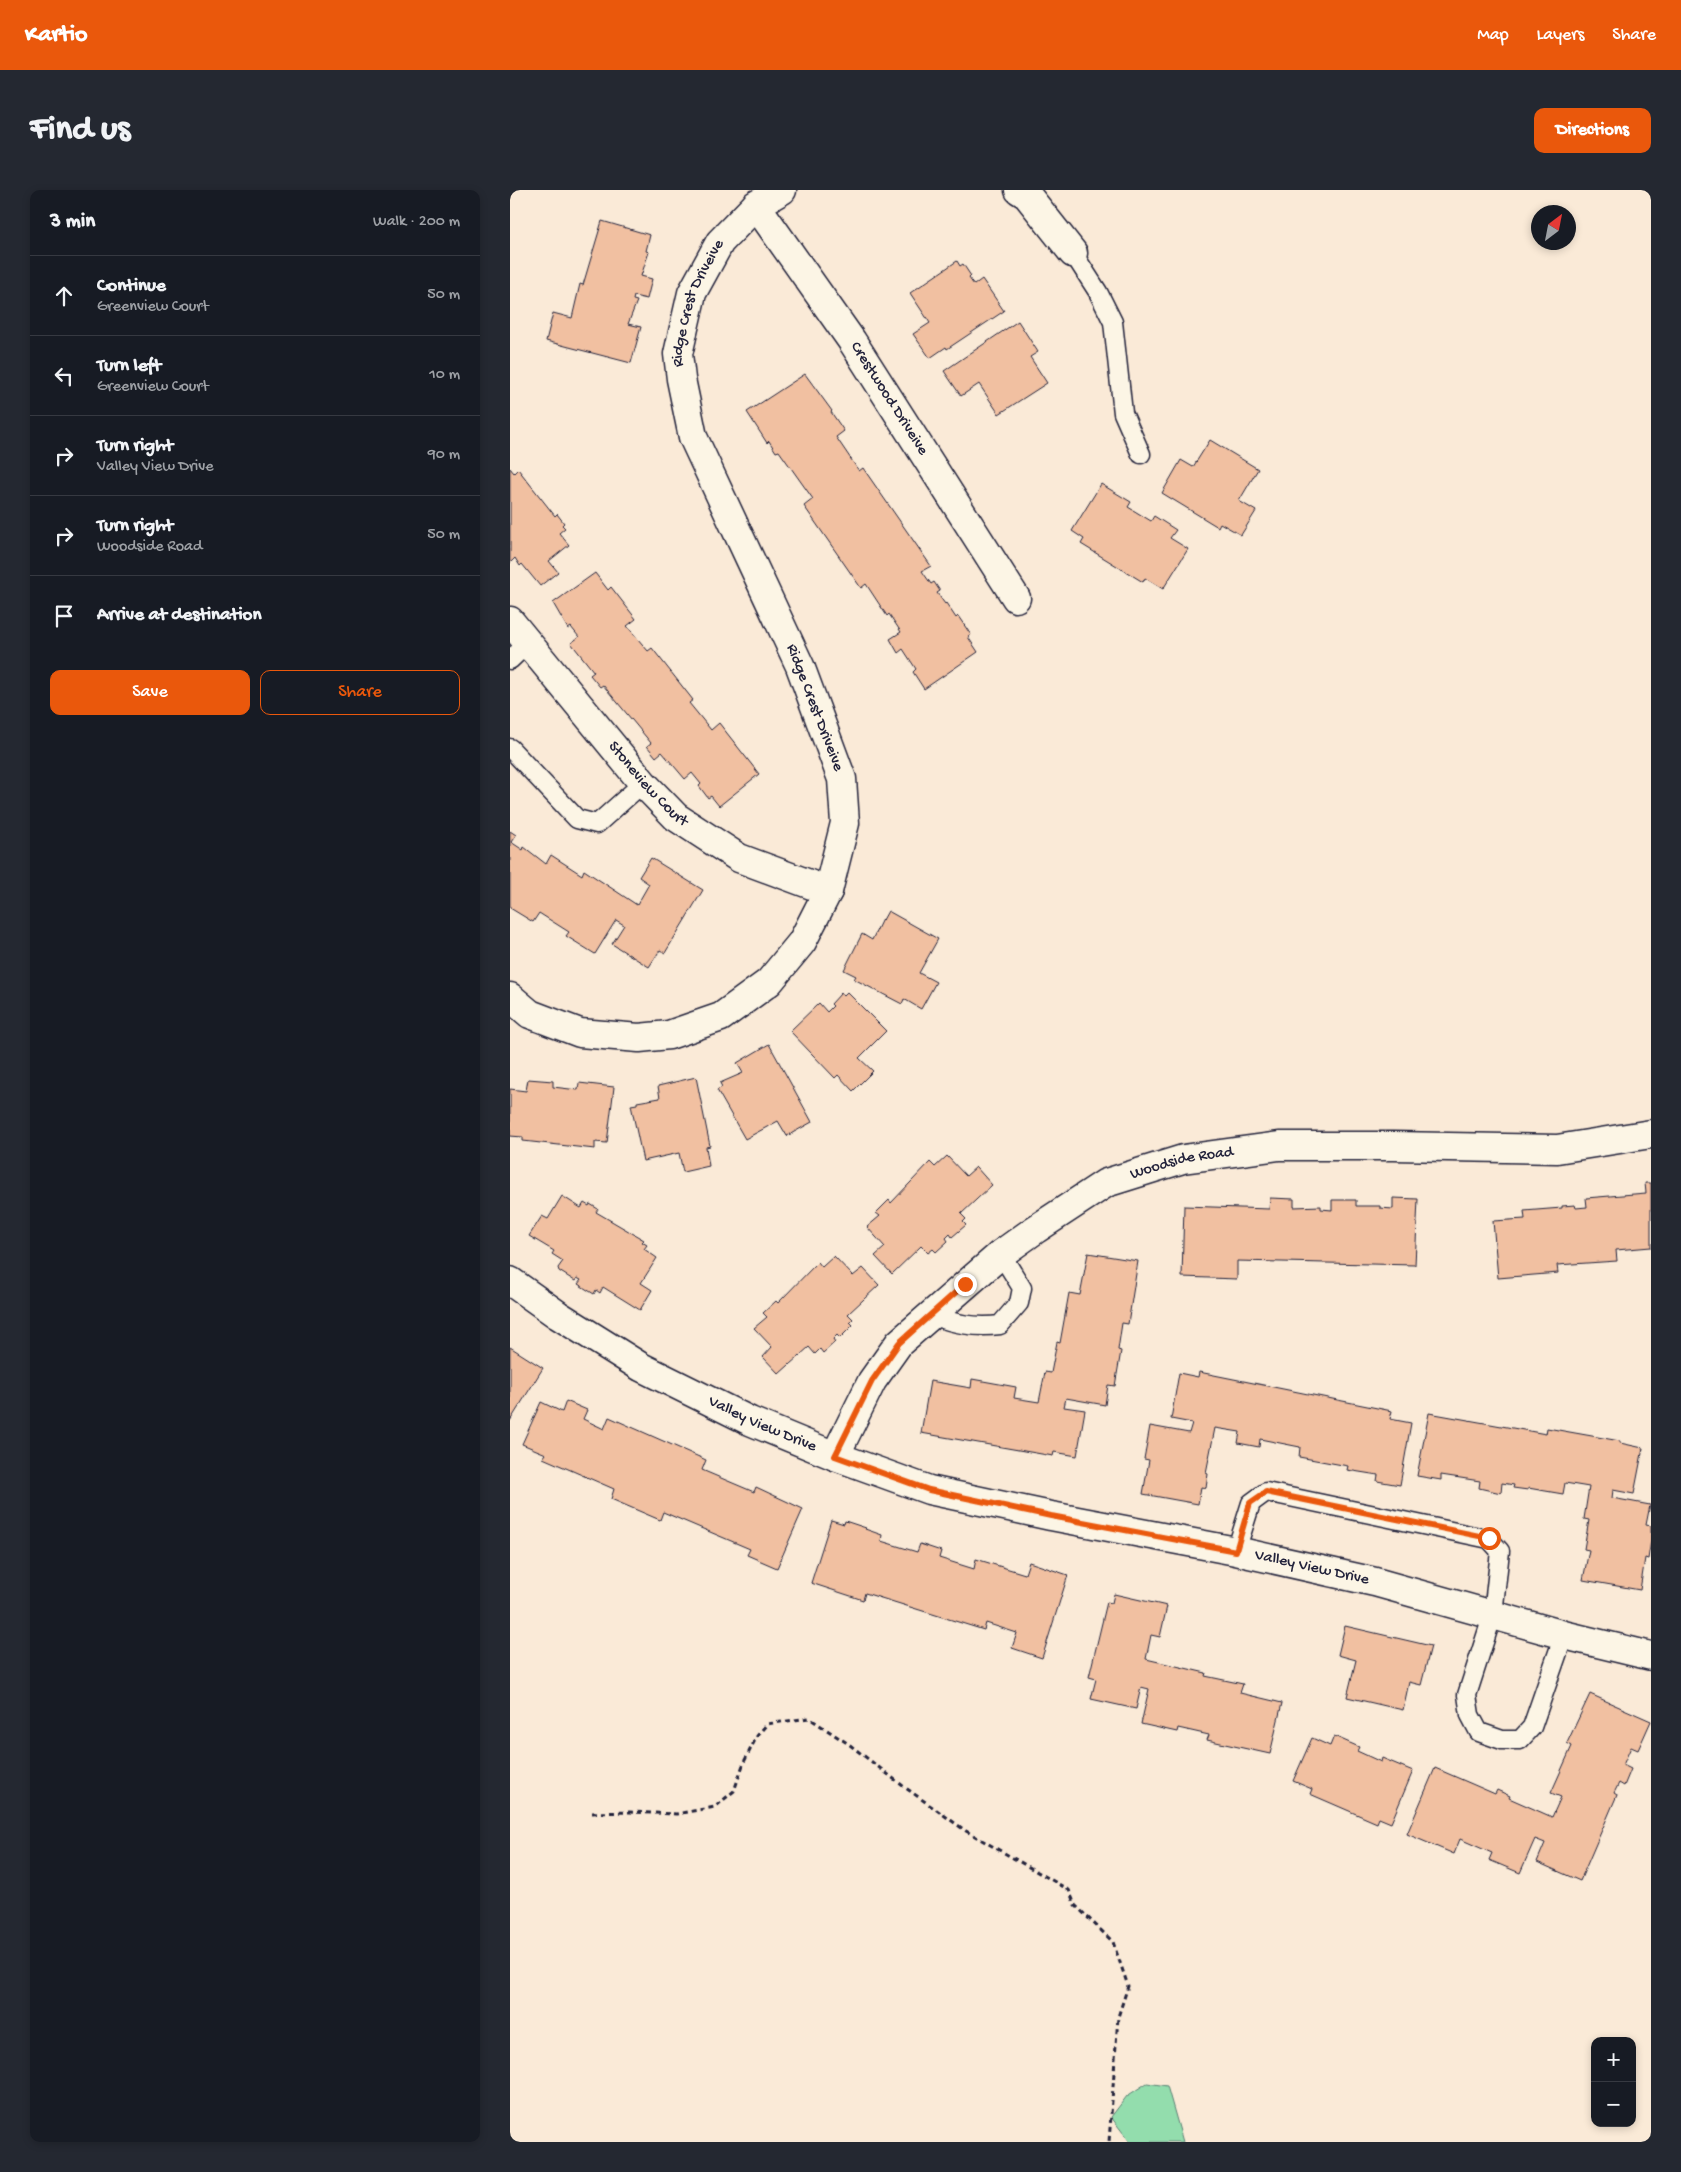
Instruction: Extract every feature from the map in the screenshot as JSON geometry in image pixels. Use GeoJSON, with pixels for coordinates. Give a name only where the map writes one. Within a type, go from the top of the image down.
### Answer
{"type":"FeatureCollection","features":[{"type":"Feature","properties":{"kind":"street","name":"Ridge Crest Driveive"},"geometry":{"type":"LineString","coordinates":[[510,998],[530,1014],[580,1033],[639,1038],[669,1036],[721,1017],[769,982],[802,942],[828,891],[846,824],[842,779],[800,666],[693,437],[678,354],[692,293],[720,242],[756,205],[782,190]]}},
{"type":"Feature","properties":{"kind":"street"},"geometry":{"type":"LineString","coordinates":[[1018,190],[1027,195],[1073,253]]}},
{"type":"Feature","properties":{"kind":"street","name":"Crestwood Driveive"},"geometry":{"type":"LineString","coordinates":[[756,205],[852,341],[1016,598]]}},
{"type":"Feature","properties":{"kind":"street","name":"Stoneview Court"},"geometry":{"type":"LineString","coordinates":[[510,621],[519,651],[676,818],[739,858],[828,891]]}},
{"type":"Feature","properties":{"kind":"street","name":"Woodside Road"},"geometry":{"type":"LineString","coordinates":[[835,1456],[872,1381],[899,1343],[1001,1254],[1036,1228],[1106,1183],[1183,1159],[1279,1146],[1557,1148],[1651,1134]]}},
{"type":"Feature","properties":{"kind":"street","name":"Valley View Drive"},"geometry":{"type":"LineString","coordinates":[[510,1281],[558,1315],[640,1367],[750,1421],[835,1456],[929,1490],[1051,1516],[1236,1551],[1375,1582],[1564,1635],[1651,1656]]}},
{"type":"Feature","properties":{"kind":"lane"},"geometry":{"type":"LineString","coordinates":[[1073,253],[1098,292],[1113,322],[1123,413],[1141,454]]}},
{"type":"Feature","properties":{"kind":"lane"},"geometry":{"type":"LineString","coordinates":[[510,748],[578,819],[597,824],[643,783]]}},
{"type":"Feature","properties":{"kind":"lane"},"geometry":{"type":"LineString","coordinates":[[931,1315],[960,1325],[982,1327],[1000,1325],[1018,1303],[1022,1288],[1001,1254]]}},
{"type":"Feature","properties":{"kind":"lane"},"geometry":{"type":"LineString","coordinates":[[1236,1551],[1250,1503],[1266,1492],[1489,1538],[1500,1551],[1493,1614],[1467,1695],[1470,1715],[1479,1732],[1502,1740],[1520,1740],[1532,1727],[1564,1635]]}},
{"type":"Feature","properties":{"kind":"path"},"geometry":{"type":"LineString","coordinates":[[592,1812],[676,1814],[715,1807],[734,1791],[744,1762],[757,1736],[767,1724],[809,1718],[850,1744],[903,1786],[966,1831],[1069,1890],[1075,1905],[1112,1942],[1128,1986],[1118,2017],[1110,2142]]}},
{"type":"Feature","properties":{"kind":"green space"},"geometry":{"type":"Polygon","coordinates":[[[1147,2083],[1167,2086],[1183,2142],[1130,2142],[1111,2117],[1127,2096],[1147,2083]]]}},
{"type":"Feature","properties":{"kind":"building"},"geometry":{"type":"Polygon","coordinates":[[[602,221],[650,235],[646,251],[649,252],[641,276],[652,279],[647,299],[634,296],[633,300],[637,301],[628,324],[641,327],[631,363],[546,341],[553,313],[572,318],[580,284],[583,285],[602,221]]]}},
{"type":"Feature","properties":{"kind":"building"},"geometry":{"type":"Polygon","coordinates":[[[957,261],[960,266],[963,264],[971,276],[969,278],[974,285],[982,279],[1004,311],[947,349],[946,347],[930,358],[913,334],[930,323],[910,293],[957,261]]]}},
{"type":"Feature","properties":{"kind":"building"},"geometry":{"type":"Polygon","coordinates":[[[1018,321],[1038,352],[1030,357],[1047,383],[999,414],[979,384],[961,396],[944,371],[1018,321]]]}},
{"type":"Feature","properties":{"kind":"building"},"geometry":{"type":"Polygon","coordinates":[[[805,374],[844,431],[836,437],[859,471],[863,468],[931,566],[922,571],[931,584],[934,582],[940,591],[937,593],[956,618],[958,616],[971,635],[968,637],[978,652],[924,689],[913,672],[916,669],[903,649],[898,653],[890,639],[901,632],[889,614],[887,616],[866,584],[861,588],[804,506],[813,499],[779,451],[776,452],[769,441],[767,443],[747,412],[805,374]]]}},
{"type":"Feature","properties":{"kind":"building"},"geometry":{"type":"Polygon","coordinates":[[[1210,440],[1258,469],[1239,501],[1256,511],[1241,535],[1220,523],[1218,527],[1162,493],[1181,460],[1193,467],[1210,440]]]}},
{"type":"Feature","properties":{"kind":"building"},"geometry":{"type":"Polygon","coordinates":[[[510,468],[514,473],[518,469],[555,516],[557,514],[564,523],[562,525],[565,528],[559,533],[569,545],[549,561],[558,572],[540,586],[522,564],[520,566],[515,558],[510,563],[510,468]]]}},
{"type":"Feature","properties":{"kind":"building"},"geometry":{"type":"Polygon","coordinates":[[[1101,484],[1131,502],[1128,507],[1151,521],[1154,516],[1176,530],[1170,538],[1188,549],[1163,589],[1145,578],[1143,582],[1081,544],[1084,539],[1072,531],[1101,484]]]}},
{"type":"Feature","properties":{"kind":"building"},"geometry":{"type":"Polygon","coordinates":[[[595,573],[608,590],[611,587],[636,619],[627,626],[648,651],[652,648],[693,700],[689,703],[711,730],[719,723],[759,774],[719,806],[711,796],[708,798],[699,786],[701,784],[692,773],[685,779],[662,752],[656,757],[647,746],[651,743],[603,685],[600,687],[590,675],[594,672],[571,643],[579,637],[571,627],[568,629],[553,603],[595,573]]]}},
{"type":"Feature","properties":{"kind":"building"},"geometry":{"type":"Polygon","coordinates":[[[510,831],[516,835],[511,842],[523,850],[524,847],[546,864],[551,855],[582,875],[584,870],[637,905],[649,884],[639,877],[651,858],[703,890],[665,953],[660,950],[649,967],[612,944],[624,925],[616,920],[595,954],[566,936],[569,932],[539,913],[533,922],[510,908],[510,831]]]}},
{"type":"Feature","properties":{"kind":"building"},"geometry":{"type":"Polygon","coordinates":[[[888,911],[938,939],[919,973],[936,982],[921,1009],[904,999],[902,1004],[854,979],[856,976],[844,970],[862,934],[872,940],[888,911]]]}},
{"type":"Feature","properties":{"kind":"building"},"geometry":{"type":"Polygon","coordinates":[[[847,992],[886,1031],[859,1058],[873,1071],[853,1091],[838,1075],[835,1078],[790,1031],[819,1003],[827,1012],[833,1006],[831,1004],[841,993],[843,996],[847,992]]]}},
{"type":"Feature","properties":{"kind":"building"},"geometry":{"type":"Polygon","coordinates":[[[769,1044],[812,1122],[787,1136],[778,1121],[745,1139],[717,1090],[722,1087],[720,1083],[743,1073],[737,1063],[769,1044]]]}},
{"type":"Feature","properties":{"kind":"building"},"geometry":{"type":"Polygon","coordinates":[[[696,1077],[710,1146],[706,1147],[709,1166],[683,1172],[679,1153],[643,1161],[631,1105],[637,1104],[637,1102],[660,1098],[658,1086],[696,1077]]]}},
{"type":"Feature","properties":{"kind":"building"},"geometry":{"type":"Polygon","coordinates":[[[528,1079],[553,1081],[553,1087],[578,1090],[579,1083],[614,1087],[607,1143],[595,1142],[595,1149],[523,1141],[523,1137],[510,1136],[510,1089],[526,1091],[528,1079]]]}},
{"type":"Feature","properties":{"kind":"building"},"geometry":{"type":"Polygon","coordinates":[[[947,1156],[966,1176],[976,1167],[992,1185],[961,1214],[966,1219],[963,1222],[966,1225],[952,1237],[950,1234],[946,1238],[948,1241],[936,1252],[933,1249],[928,1253],[921,1246],[892,1274],[875,1256],[885,1247],[867,1227],[880,1216],[876,1213],[889,1200],[891,1203],[930,1162],[935,1167],[947,1156]]]}},
{"type":"Feature","properties":{"kind":"building"},"geometry":{"type":"Polygon","coordinates":[[[1645,1183],[1651,1183],[1651,1247],[1616,1250],[1617,1261],[1557,1265],[1558,1273],[1498,1278],[1493,1221],[1525,1219],[1524,1211],[1575,1205],[1576,1208],[1587,1207],[1586,1198],[1646,1193],[1645,1183]]]}},
{"type":"Feature","properties":{"kind":"building"},"geometry":{"type":"Polygon","coordinates":[[[562,1196],[581,1208],[584,1203],[598,1209],[596,1212],[644,1240],[642,1242],[647,1245],[644,1249],[657,1258],[641,1283],[652,1290],[640,1310],[603,1287],[600,1293],[596,1290],[594,1294],[578,1284],[581,1280],[577,1278],[575,1281],[559,1271],[558,1268],[563,1261],[552,1254],[554,1251],[529,1236],[542,1216],[548,1219],[562,1196]]]}},
{"type":"Feature","properties":{"kind":"building"},"geometry":{"type":"Polygon","coordinates":[[[1270,1198],[1294,1199],[1294,1207],[1321,1206],[1321,1209],[1332,1210],[1332,1200],[1356,1200],[1356,1206],[1380,1206],[1380,1208],[1393,1209],[1393,1198],[1418,1199],[1415,1265],[1237,1261],[1237,1279],[1182,1277],[1184,1206],[1269,1209],[1270,1198]]]}},
{"type":"Feature","properties":{"kind":"building"},"geometry":{"type":"Polygon","coordinates":[[[1088,1253],[1138,1261],[1128,1324],[1122,1323],[1118,1350],[1121,1351],[1115,1386],[1108,1385],[1105,1405],[1066,1398],[1064,1407],[1085,1410],[1077,1456],[1054,1452],[1053,1456],[921,1433],[930,1381],[971,1388],[972,1379],[1016,1387],[1014,1398],[1039,1402],[1045,1372],[1051,1373],[1057,1342],[1060,1343],[1069,1293],[1080,1295],[1088,1253]]]}},
{"type":"Feature","properties":{"kind":"building"},"geometry":{"type":"Polygon","coordinates":[[[834,1256],[853,1276],[863,1268],[879,1285],[848,1314],[853,1319],[850,1322],[853,1325],[840,1338],[837,1335],[833,1339],[835,1342],[823,1353],[820,1349],[815,1354],[809,1347],[779,1374],[763,1357],[772,1347],[754,1328],[767,1317],[763,1313],[776,1301],[778,1303],[818,1262],[822,1267],[834,1256]]]}},
{"type":"Feature","properties":{"kind":"building"},"geometry":{"type":"Polygon","coordinates":[[[510,1347],[543,1368],[510,1421],[510,1347]]]}},
{"type":"Feature","properties":{"kind":"building"},"geometry":{"type":"Polygon","coordinates":[[[1199,1372],[1392,1411],[1390,1419],[1411,1423],[1400,1485],[1377,1481],[1378,1475],[1347,1470],[1348,1466],[1299,1457],[1300,1447],[1260,1439],[1259,1447],[1238,1443],[1240,1432],[1215,1428],[1206,1473],[1208,1474],[1206,1488],[1201,1487],[1198,1504],[1143,1494],[1149,1460],[1144,1459],[1150,1426],[1189,1433],[1192,1423],[1171,1419],[1179,1373],[1198,1377],[1199,1372]]]}},
{"type":"Feature","properties":{"kind":"building"},"geometry":{"type":"Polygon","coordinates":[[[566,1401],[587,1410],[583,1419],[604,1429],[609,1417],[706,1460],[702,1470],[754,1492],[756,1487],[803,1509],[777,1568],[747,1555],[750,1549],[663,1512],[660,1520],[611,1499],[614,1489],[543,1458],[546,1454],[522,1444],[541,1402],[562,1412],[566,1401]]]}},
{"type":"Feature","properties":{"kind":"building"},"geometry":{"type":"Polygon","coordinates":[[[1429,1413],[1546,1434],[1547,1428],[1620,1441],[1620,1443],[1643,1448],[1634,1494],[1613,1490],[1612,1498],[1650,1505],[1646,1525],[1651,1526],[1651,1540],[1648,1559],[1645,1558],[1640,1590],[1583,1580],[1589,1550],[1584,1549],[1589,1520],[1584,1519],[1589,1487],[1565,1483],[1563,1494],[1528,1488],[1528,1490],[1513,1488],[1514,1485],[1502,1483],[1501,1493],[1479,1488],[1480,1481],[1441,1475],[1441,1480],[1417,1476],[1429,1413]]]}},
{"type":"Feature","properties":{"kind":"building"},"geometry":{"type":"Polygon","coordinates":[[[831,1520],[844,1524],[845,1521],[866,1528],[882,1535],[881,1541],[917,1552],[920,1544],[941,1551],[939,1558],[974,1569],[976,1559],[1025,1574],[1029,1562],[1068,1575],[1042,1658],[1012,1648],[1017,1633],[986,1623],[984,1630],[865,1593],[863,1600],[811,1583],[831,1520]]]}},
{"type":"Feature","properties":{"kind":"building"},"geometry":{"type":"Polygon","coordinates":[[[1114,1594],[1167,1606],[1160,1637],[1151,1635],[1146,1659],[1206,1673],[1205,1676],[1243,1684],[1240,1693],[1282,1703],[1270,1754],[1207,1740],[1209,1735],[1178,1728],[1177,1732],[1141,1724],[1149,1689],[1141,1687],[1136,1709],[1091,1699],[1096,1679],[1089,1677],[1107,1602],[1112,1603],[1114,1594]]]}},
{"type":"Feature","properties":{"kind":"building"},"geometry":{"type":"Polygon","coordinates":[[[1345,1626],[1431,1646],[1421,1685],[1409,1682],[1403,1710],[1347,1697],[1356,1660],[1338,1655],[1345,1626]]]}},
{"type":"Feature","properties":{"kind":"building"},"geometry":{"type":"Polygon","coordinates":[[[1590,1694],[1651,1721],[1638,1750],[1631,1747],[1623,1765],[1631,1769],[1624,1786],[1619,1783],[1614,1793],[1617,1795],[1580,1881],[1537,1862],[1545,1843],[1535,1839],[1520,1873],[1489,1860],[1492,1853],[1460,1839],[1454,1854],[1407,1834],[1435,1768],[1495,1794],[1497,1790],[1510,1796],[1509,1798],[1552,1817],[1561,1797],[1551,1793],[1572,1746],[1567,1743],[1590,1694]]]}},
{"type":"Feature","properties":{"kind":"building"},"geometry":{"type":"Polygon","coordinates":[[[1334,1736],[1359,1747],[1357,1751],[1381,1762],[1382,1758],[1413,1771],[1391,1823],[1379,1818],[1377,1823],[1310,1794],[1312,1789],[1293,1781],[1312,1738],[1330,1746],[1334,1736]]]}},
{"type":"Feature","properties":{"kind":"route"},"geometry":{"type":"LineString","coordinates":[[965,1284],[899,1343],[872,1381],[835,1456],[929,1490],[1051,1516],[1236,1551],[1250,1503],[1266,1492],[1489,1538]]}}]}
